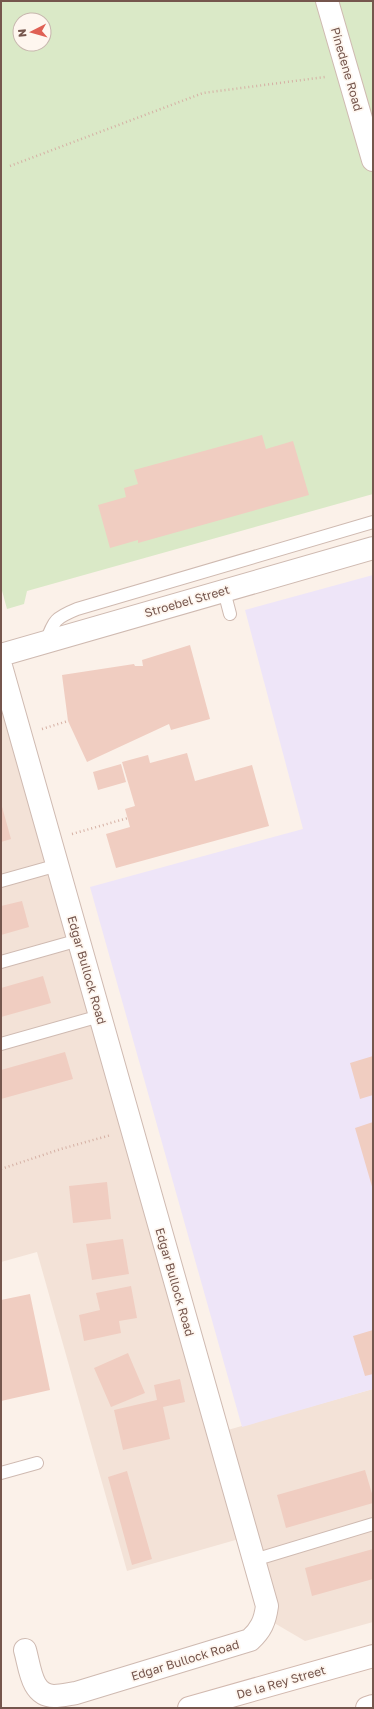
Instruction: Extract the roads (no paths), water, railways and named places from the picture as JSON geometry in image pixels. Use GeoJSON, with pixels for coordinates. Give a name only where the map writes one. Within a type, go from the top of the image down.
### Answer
{"type":"FeatureCollection","features":[{"type":"Feature","properties":{"kind":"street","name":"Pinedene Road"},"geometry":{"type":"LineString","coordinates":[[327,1],[373,160]]}},
{"type":"Feature","properties":{"kind":"street","name":"Stroebel Street"},"geometry":{"type":"LineString","coordinates":[[1,655],[373,548]]}},
{"type":"Feature","properties":{"kind":"street","name":"Edgar Bullock Road"},"geometry":{"type":"LineString","coordinates":[[1,666],[266,1606],[266,1617],[262,1626],[250,1640],[76,1693],[54,1696],[43,1694],[36,1688],[25,1650]]}},
{"type":"Feature","properties":{"kind":"street","name":"De la Rey Street"},"geometry":{"type":"LineString","coordinates":[[189,1708],[373,1656]]}},
{"type":"Feature","properties":{"kind":"street"},"geometry":{"type":"LineString","coordinates":[[367,1708],[373,1706]]}},
{"type":"Feature","properties":{"kind":"lane"},"geometry":{"type":"LineString","coordinates":[[46,642],[54,622],[63,615],[76,609],[373,522]]}},
{"type":"Feature","properties":{"kind":"lane"},"geometry":{"type":"LineString","coordinates":[[224,591],[230,614]]}},
{"type":"Feature","properties":{"kind":"lane"},"geometry":{"type":"LineString","coordinates":[[1,881],[58,865]]}},
{"type":"Feature","properties":{"kind":"lane"},"geometry":{"type":"LineString","coordinates":[[1,962],[79,940]]}},
{"type":"Feature","properties":{"kind":"lane"},"geometry":{"type":"LineString","coordinates":[[1,1044],[100,1016]]}},
{"type":"Feature","properties":{"kind":"lane"},"geometry":{"type":"LineString","coordinates":[[1,1473],[37,1463]]}},
{"type":"Feature","properties":{"kind":"lane"},"geometry":{"type":"LineString","coordinates":[[254,1560],[373,1524]]}}]}
